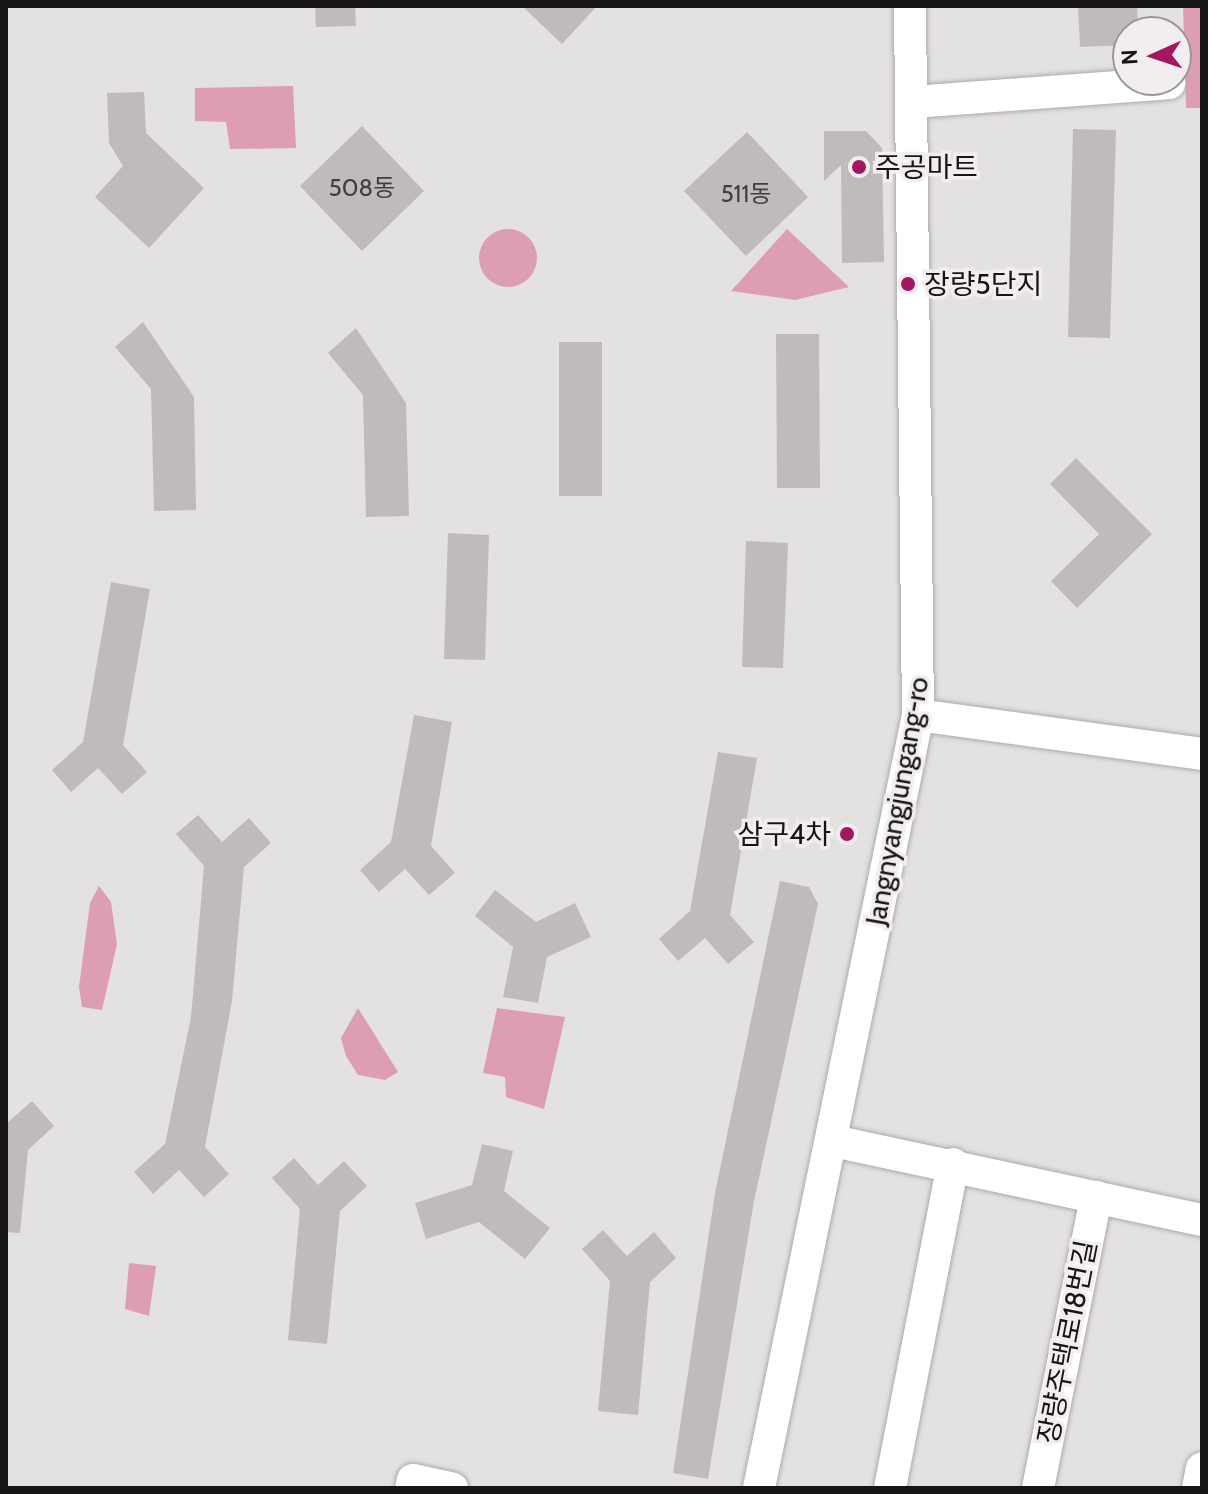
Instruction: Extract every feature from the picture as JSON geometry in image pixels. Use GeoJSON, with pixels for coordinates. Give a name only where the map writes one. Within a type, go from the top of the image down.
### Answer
{"type":"FeatureCollection","features":[{"type":"Feature","properties":{"kind":"street","name":"Jangnyangjungang-ro"},"geometry":{"type":"LineString","coordinates":[[759,1488],[833,1141],[918,715],[910,6]]}},
{"type":"Feature","properties":{"kind":"street"},"geometry":{"type":"LineString","coordinates":[[912,102],[1112,87]]}},
{"type":"Feature","properties":{"kind":"street"},"geometry":{"type":"LineString","coordinates":[[918,715],[1202,754]]}},
{"type":"Feature","properties":{"kind":"street"},"geometry":{"type":"LineString","coordinates":[[833,1141],[953,1164],[1202,1220]]}},
{"type":"Feature","properties":{"kind":"street"},"geometry":{"type":"LineString","coordinates":[[890,1488],[953,1164]]}},
{"type":"Feature","properties":{"kind":"street","name":"장량주택로18번길"},"geometry":{"type":"LineString","coordinates":[[1038,1488],[1096,1197]]}},
{"type":"Feature","properties":{"kind":"street"},"geometry":{"type":"LineString","coordinates":[[1198,1488],[1202,1468]]}},
{"type":"Feature","properties":{"kind":"street"},"geometry":{"type":"LineString","coordinates":[[412,1484],[452,1488]]}},
{"type":"Feature","properties":{"kind":"shaded area"},"geometry":{"type":"Polygon","coordinates":[[[1183,6],[1202,6],[1202,108],[1186,108],[1186,96],[1192,96],[1192,16],[1183,16],[1183,6]]]}},
{"type":"Feature","properties":{"kind":"shaded area"},"geometry":{"type":"Polygon","coordinates":[[[293,86],[296,148],[230,149],[226,122],[195,121],[195,88],[293,86]]]}},
{"type":"Feature","properties":{"kind":"shaded area"},"geometry":{"type":"Polygon","coordinates":[[[508,229],[529,237],[537,258],[529,279],[508,287],[487,279],[479,258],[487,237],[508,229]]]}},
{"type":"Feature","properties":{"kind":"shaded area"},"geometry":{"type":"Polygon","coordinates":[[[787,229],[849,287],[795,300],[731,291],[787,229]]]}},
{"type":"Feature","properties":{"kind":"shaded area"},"geometry":{"type":"Polygon","coordinates":[[[99,886],[111,902],[117,944],[102,1010],[82,1007],[79,987],[90,903],[99,886]]]}},
{"type":"Feature","properties":{"kind":"shaded area"},"geometry":{"type":"Polygon","coordinates":[[[358,1008],[398,1072],[385,1080],[358,1075],[346,1056],[341,1038],[358,1008]]]}},
{"type":"Feature","properties":{"kind":"shaded area"},"geometry":{"type":"Polygon","coordinates":[[[497,1008],[565,1017],[544,1109],[506,1097],[505,1077],[483,1073],[497,1008]]]}},
{"type":"Feature","properties":{"kind":"shaded area"},"geometry":{"type":"Polygon","coordinates":[[[129,1263],[156,1266],[149,1316],[125,1309],[129,1263]]]}},
{"type":"Feature","properties":{"kind":"building"},"geometry":{"type":"Polygon","coordinates":[[[315,6],[355,6],[356,26],[316,27],[315,6]]]}},
{"type":"Feature","properties":{"kind":"building"},"geometry":{"type":"Polygon","coordinates":[[[522,6],[597,6],[562,44],[522,6]]]}},
{"type":"Feature","properties":{"kind":"building"},"geometry":{"type":"Polygon","coordinates":[[[1078,6],[1137,6],[1137,16],[1112,16],[1112,46],[1080,47],[1078,6]]]}},
{"type":"Feature","properties":{"kind":"building"},"geometry":{"type":"Polygon","coordinates":[[[144,92],[146,133],[204,188],[149,248],[95,197],[123,166],[109,143],[107,93],[144,92]]]}},
{"type":"Feature","properties":{"kind":"building"},"geometry":{"type":"Polygon","coordinates":[[[362,126],[424,191],[362,251],[300,186],[362,126]]]}},
{"type":"Feature","properties":{"kind":"building"},"geometry":{"type":"Polygon","coordinates":[[[1073,129],[1116,130],[1110,338],[1068,337],[1073,129]]]}},
{"type":"Feature","properties":{"kind":"building"},"geometry":{"type":"Polygon","coordinates":[[[824,131],[866,131],[882,148],[884,262],[842,263],[841,165],[824,181],[824,131]]]}},
{"type":"Feature","properties":{"kind":"building"},"geometry":{"type":"Polygon","coordinates":[[[747,132],[808,197],[746,256],[684,191],[747,132]]]}},
{"type":"Feature","properties":{"kind":"building"},"geometry":{"type":"Polygon","coordinates":[[[143,322],[194,397],[196,510],[154,511],[151,389],[115,347],[143,322]]]}},
{"type":"Feature","properties":{"kind":"building"},"geometry":{"type":"Polygon","coordinates":[[[356,328],[406,403],[409,516],[366,517],[363,395],[328,353],[356,328]]]}},
{"type":"Feature","properties":{"kind":"building"},"geometry":{"type":"Polygon","coordinates":[[[776,334],[819,334],[820,488],[777,488],[776,334]]]}},
{"type":"Feature","properties":{"kind":"building"},"geometry":{"type":"Polygon","coordinates":[[[559,342],[602,342],[602,496],[559,496],[559,342]]]}},
{"type":"Feature","properties":{"kind":"building"},"geometry":{"type":"Polygon","coordinates":[[[1076,458],[1152,534],[1077,608],[1051,581],[1099,534],[1050,484],[1076,458]]]}},
{"type":"Feature","properties":{"kind":"building"},"geometry":{"type":"Polygon","coordinates":[[[448,533],[489,535],[485,660],[444,659],[448,533]]]}},
{"type":"Feature","properties":{"kind":"building"},"geometry":{"type":"Polygon","coordinates":[[[746,541],[788,543],[783,668],[742,667],[746,541]]]}},
{"type":"Feature","properties":{"kind":"building"},"geometry":{"type":"Polygon","coordinates":[[[111,582],[150,589],[123,745],[147,772],[122,794],[98,768],[71,792],[52,770],[83,742],[111,582]]]}},
{"type":"Feature","properties":{"kind":"building"},"geometry":{"type":"Polygon","coordinates":[[[414,715],[452,722],[431,846],[455,873],[429,895],[405,869],[379,892],[360,870],[391,842],[414,715]]]}},
{"type":"Feature","properties":{"kind":"building"},"geometry":{"type":"Polygon","coordinates":[[[718,752],[757,758],[730,915],[754,942],[728,964],[705,938],[678,961],[659,939],[690,911],[718,752]]]}},
{"type":"Feature","properties":{"kind":"building"},"geometry":{"type":"Polygon","coordinates":[[[198,815],[222,842],[249,818],[271,843],[244,867],[232,1001],[205,1147],[229,1174],[204,1197],[179,1170],[153,1194],[134,1172],[165,1144],[191,1017],[204,866],[176,834],[198,815]]]}},
{"type":"Feature","properties":{"kind":"building"},"geometry":{"type":"Polygon","coordinates":[[[780,881],[809,887],[818,904],[754,1201],[708,1479],[673,1473],[715,1193],[780,881]]]}},
{"type":"Feature","properties":{"kind":"building"},"geometry":{"type":"Polygon","coordinates":[[[495,890],[536,922],[575,903],[591,937],[547,957],[538,1003],[503,997],[513,947],[475,916],[495,890]]]}},
{"type":"Feature","properties":{"kind":"building"},"geometry":{"type":"Polygon","coordinates":[[[32,1101],[54,1126],[28,1150],[20,1233],[6,1232],[6,1124],[32,1101]]]}},
{"type":"Feature","properties":{"kind":"building"},"geometry":{"type":"Polygon","coordinates":[[[482,1144],[513,1151],[504,1191],[550,1228],[525,1259],[479,1222],[426,1239],[415,1203],[472,1185],[482,1144]]]}},
{"type":"Feature","properties":{"kind":"building"},"geometry":{"type":"Polygon","coordinates":[[[294,1158],[318,1185],[344,1161],[367,1186],[340,1211],[327,1344],[288,1340],[300,1209],[272,1178],[294,1158]]]}},
{"type":"Feature","properties":{"kind":"building"},"geometry":{"type":"Polygon","coordinates":[[[603,1230],[627,1256],[654,1232],[676,1258],[650,1282],[638,1415],[598,1411],[610,1281],[582,1249],[603,1230]]]}},
{"type":"Feature","properties":{"kind":"place","name":"주공마트"},"geometry":{"type":"Point","coordinates":[859,167]}},
{"type":"Feature","properties":{"kind":"place","name":"장량5단지"},"geometry":{"type":"Point","coordinates":[908,284]}},
{"type":"Feature","properties":{"kind":"place","name":"삼구4차"},"geometry":{"type":"Point","coordinates":[847,834]}}]}
